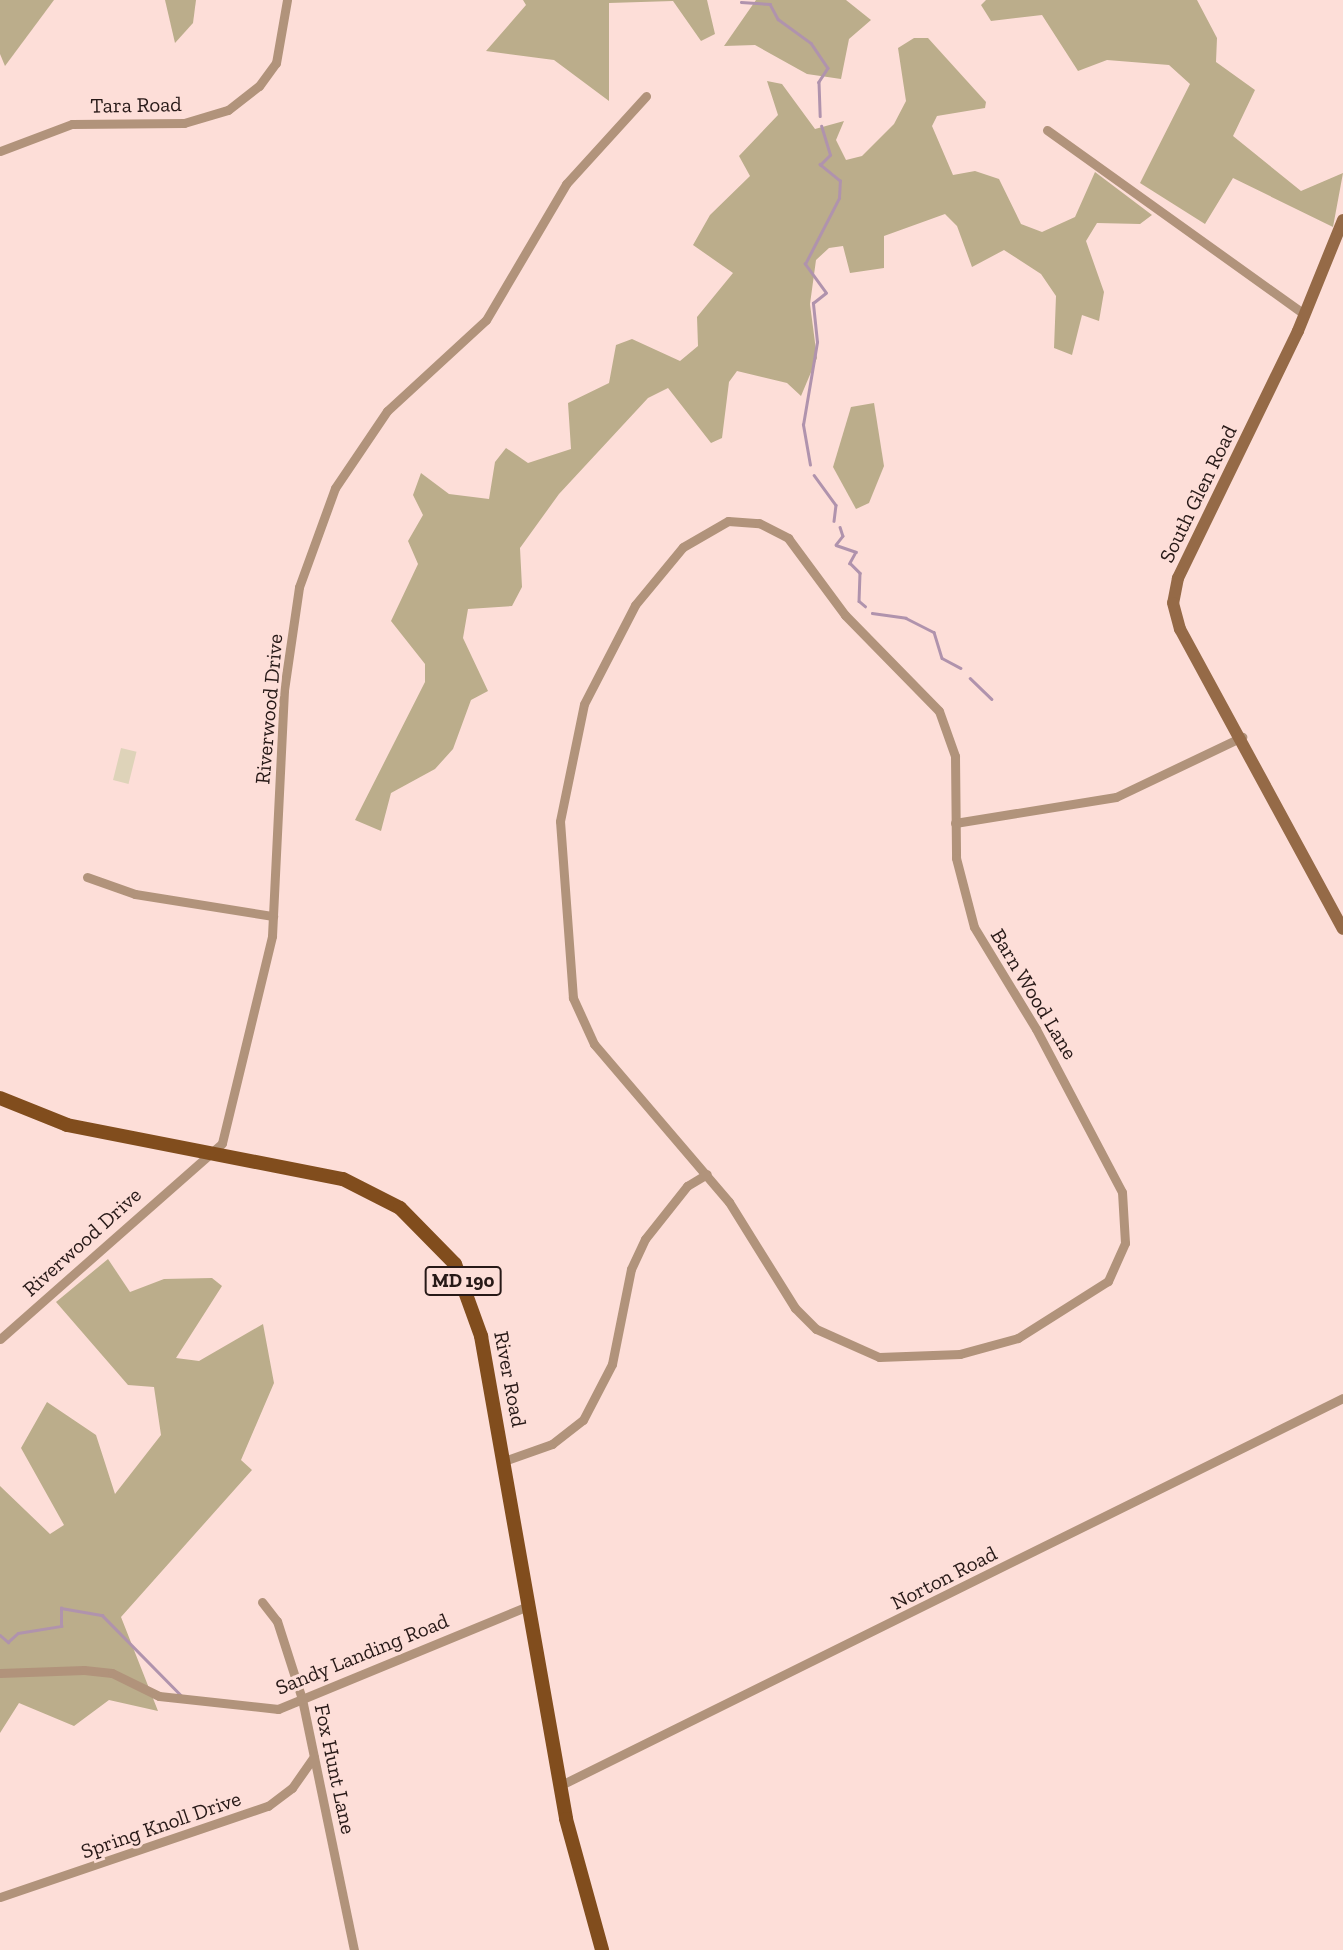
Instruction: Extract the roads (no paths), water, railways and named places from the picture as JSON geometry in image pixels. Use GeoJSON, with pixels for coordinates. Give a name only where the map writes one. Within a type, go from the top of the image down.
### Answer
{"type":"FeatureCollection","features":[{"type":"Feature","properties":{"kind":"main road","name":"South Glen Road"},"geometry":{"type":"LineString","coordinates":[[1343,220],[1305,315],[1174,590],[1180,629],[1242,737],[1343,929]]}},
{"type":"Feature","properties":{"kind":"main road","name":"River Road"},"geometry":{"type":"LineString","coordinates":[[0,1098],[67,1125],[343,1179],[423,1227],[468,1290],[504,1461],[559,1786],[602,1950]]}},
{"type":"Feature","properties":{"kind":"street","name":"Tara Road"},"geometry":{"type":"LineString","coordinates":[[0,151],[72,124],[184,123],[228,110],[259,86],[276,63],[287,0]]}},
{"type":"Feature","properties":{"kind":"street","name":"Riverwood Drive"},"geometry":{"type":"LineString","coordinates":[[0,1339],[215,1153],[244,1063],[273,916],[292,630],[303,574],[336,485],[387,411],[486,320],[566,184],[646,96]]}},
{"type":"Feature","properties":{"kind":"street"},"geometry":{"type":"LineString","coordinates":[[1047,130],[1305,315]]}},
{"type":"Feature","properties":{"kind":"street","name":"Barn Wood Lane"},"geometry":{"type":"LineString","coordinates":[[744,521],[775,530],[801,551],[845,615],[939,711],[955,756],[955,823],[963,893],[974,927],[1036,1029],[1122,1192],[1125,1243],[1108,1281],[1052,1320],[989,1348],[920,1359],[879,1357],[847,1348],[794,1308],[707,1174],[594,1044],[573,998],[561,889],[560,821],[584,704],[635,605],[683,547],[704,530],[744,521]]}},
{"type":"Feature","properties":{"kind":"street"},"geometry":{"type":"LineString","coordinates":[[955,823],[1116,797],[1242,737]]}},
{"type":"Feature","properties":{"kind":"street"},"geometry":{"type":"LineString","coordinates":[[87,877],[135,894],[273,916]]}},
{"type":"Feature","properties":{"kind":"street"},"geometry":{"type":"LineString","coordinates":[[504,1461],[552,1444],[583,1420],[612,1364],[631,1269],[645,1239],[687,1186],[707,1174]]}},
{"type":"Feature","properties":{"kind":"street","name":"Norton Road"},"geometry":{"type":"LineString","coordinates":[[559,1786],[1343,1398]]}},
{"type":"Feature","properties":{"kind":"street","name":"Fox Hunt Lane"},"geometry":{"type":"LineString","coordinates":[[262,1602],[277,1621],[302,1699],[354,1950]]}},
{"type":"Feature","properties":{"kind":"street","name":"Sandy Landing Road"},"geometry":{"type":"LineString","coordinates":[[0,1673],[84,1670],[112,1673],[159,1696],[278,1709],[528,1606]]}},
{"type":"Feature","properties":{"kind":"street","name":"Spring Knoll Drive"},"geometry":{"type":"LineString","coordinates":[[0,1897],[268,1806],[292,1788],[314,1757]]}},
{"type":"Feature","properties":{"kind":"waterway"},"geometry":{"type":"LineString","coordinates":[[741,2],[770,4],[778,19],[811,43],[828,68],[819,82],[820,116]]}},
{"type":"Feature","properties":{"kind":"waterway"},"geometry":{"type":"LineString","coordinates":[[810,465],[803,425],[817,342],[813,303],[826,293],[805,264],[839,198],[840,181],[820,165],[830,155],[821,126]]}},
{"type":"Feature","properties":{"kind":"waterway"},"geometry":{"type":"LineString","coordinates":[[814,475],[836,505],[834,521]]}},
{"type":"Feature","properties":{"kind":"waterway"},"geometry":{"type":"LineString","coordinates":[[840,527],[843,536],[836,545],[856,552],[850,563],[860,573],[859,601],[865,606]]}},
{"type":"Feature","properties":{"kind":"waterway"},"geometry":{"type":"LineString","coordinates":[[872,613],[906,618],[934,632],[942,658],[961,668]]}},
{"type":"Feature","properties":{"kind":"waterway"},"geometry":{"type":"LineString","coordinates":[[970,678],[992,699]]}},
{"type":"Feature","properties":{"kind":"waterway"},"geometry":{"type":"LineString","coordinates":[[0,1635],[8,1642],[18,1633],[61,1626],[61,1608],[102,1615],[182,1696]]}}]}
